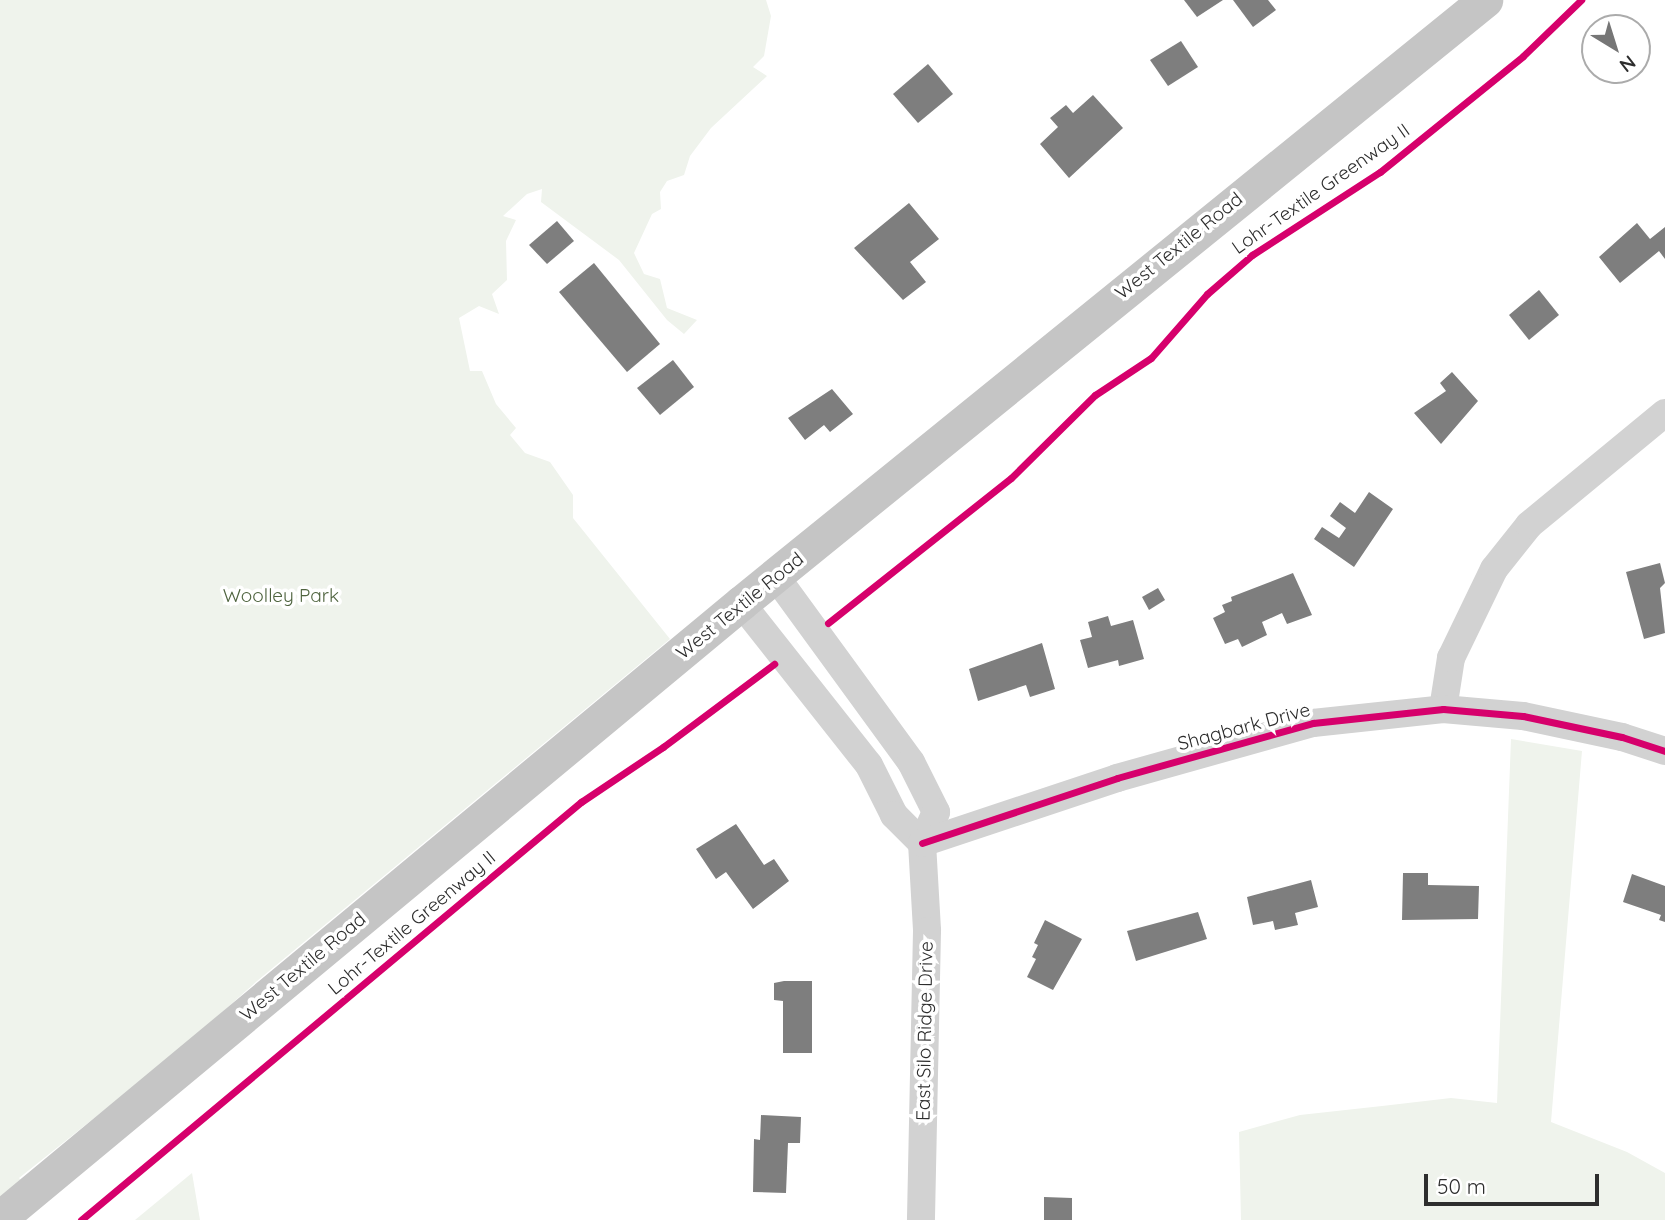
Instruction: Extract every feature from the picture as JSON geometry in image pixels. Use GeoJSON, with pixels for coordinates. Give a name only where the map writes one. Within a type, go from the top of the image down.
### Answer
{"type":"FeatureCollection","features":[{"type":"Feature","properties":{"kind":"main road","name":"West Textile Road"},"geometry":{"type":"LineString","coordinates":[[0,1218],[741,603],[1485,0]]}},
{"type":"Feature","properties":{"kind":"street"},"geometry":{"type":"LineString","coordinates":[[1443,709],[1451,658],[1494,569],[1529,525],[1665,413]]}},
{"type":"Feature","properties":{"kind":"street","name":"East Silo Ridge Drive"},"geometry":{"type":"LineString","coordinates":[[776,577],[911,762],[936,812],[922,843],[927,931],[921,1220]]}},
{"type":"Feature","properties":{"kind":"street"},"geometry":{"type":"LineString","coordinates":[[741,603],[869,765],[894,815],[922,843]]}},
{"type":"Feature","properties":{"kind":"street","name":"Shagbark Drive"},"geometry":{"type":"LineString","coordinates":[[922,843],[1117,778],[1313,723],[1443,709],[1523,716],[1622,737],[1665,751]]}},
{"type":"Feature","properties":{"kind":"green space","name":"Woolley Park"},"geometry":{"type":"Polygon","coordinates":[[[0,0],[766,0],[771,16],[764,56],[753,67],[767,76],[711,128],[690,156],[684,175],[667,181],[660,192],[661,209],[652,214],[634,253],[644,274],[660,279],[667,308],[697,320],[684,334],[667,320],[619,260],[541,202],[542,189],[527,194],[503,216],[516,220],[506,241],[507,280],[492,294],[499,314],[479,306],[459,318],[470,371],[482,371],[496,404],[516,428],[510,435],[525,453],[550,462],[573,495],[573,518],[670,639],[257,981],[182,1048],[19,1178],[30,1191],[0,1216],[0,0]]]}},
{"type":"Feature","properties":{"kind":"green space"},"geometry":{"type":"Polygon","coordinates":[[[1511,739],[1582,751],[1551,1122],[1627,1152],[1665,1173],[1665,1220],[1241,1220],[1239,1132],[1300,1115],[1451,1098],[1497,1103],[1511,739]]]}},
{"type":"Feature","properties":{"kind":"green space"},"geometry":{"type":"Polygon","coordinates":[[[192,1173],[200,1220],[135,1220],[192,1173]]]}},
{"type":"Feature","properties":{"kind":"building"},"geometry":{"type":"Polygon","coordinates":[[[1184,0],[1223,0],[1197,17],[1184,0]]]}},
{"type":"Feature","properties":{"kind":"building"},"geometry":{"type":"Polygon","coordinates":[[[1233,0],[1268,0],[1276,10],[1253,27],[1233,0]]]}},
{"type":"Feature","properties":{"kind":"building"},"geometry":{"type":"Polygon","coordinates":[[[1181,41],[1198,67],[1168,86],[1150,60],[1181,41]]]}},
{"type":"Feature","properties":{"kind":"building"},"geometry":{"type":"Polygon","coordinates":[[[928,64],[953,94],[918,123],[893,94],[928,64]]]}},
{"type":"Feature","properties":{"kind":"building"},"geometry":{"type":"Polygon","coordinates":[[[1093,95],[1123,128],[1069,178],[1040,144],[1058,127],[1050,118],[1066,105],[1073,113],[1093,95]]]}},
{"type":"Feature","properties":{"kind":"building"},"geometry":{"type":"Polygon","coordinates":[[[909,203],[939,239],[910,262],[926,282],[903,300],[854,248],[909,203]]]}},
{"type":"Feature","properties":{"kind":"building"},"geometry":{"type":"Polygon","coordinates":[[[557,221],[574,241],[547,264],[529,245],[557,221]]]}},
{"type":"Feature","properties":{"kind":"building"},"geometry":{"type":"Polygon","coordinates":[[[1637,223],[1650,239],[1665,227],[1665,259],[1659,251],[1620,283],[1599,257],[1637,223]]]}},
{"type":"Feature","properties":{"kind":"building"},"geometry":{"type":"Polygon","coordinates":[[[594,263],[660,344],[627,372],[559,292],[594,263]]]}},
{"type":"Feature","properties":{"kind":"building"},"geometry":{"type":"Polygon","coordinates":[[[1539,290],[1559,315],[1529,340],[1509,315],[1539,290]]]}},
{"type":"Feature","properties":{"kind":"building"},"geometry":{"type":"Polygon","coordinates":[[[673,360],[694,387],[660,415],[637,388],[673,360]]]}},
{"type":"Feature","properties":{"kind":"building"},"geometry":{"type":"Polygon","coordinates":[[[1452,372],[1478,401],[1441,444],[1414,413],[1446,391],[1440,383],[1452,372]]]}},
{"type":"Feature","properties":{"kind":"building"},"geometry":{"type":"Polygon","coordinates":[[[832,389],[853,414],[830,432],[824,425],[805,440],[788,418],[832,389]]]}},
{"type":"Feature","properties":{"kind":"building"},"geometry":{"type":"Polygon","coordinates":[[[1369,492],[1393,509],[1354,567],[1314,539],[1322,527],[1339,538],[1346,528],[1330,516],[1340,502],[1355,513],[1369,492]]]}},
{"type":"Feature","properties":{"kind":"building"},"geometry":{"type":"Polygon","coordinates":[[[1660,563],[1665,583],[1660,588],[1665,633],[1644,639],[1626,572],[1660,563]]]}},
{"type":"Feature","properties":{"kind":"building"},"geometry":{"type":"Polygon","coordinates":[[[1293,573],[1312,615],[1287,624],[1282,613],[1262,622],[1267,635],[1242,647],[1238,639],[1225,644],[1213,618],[1225,612],[1222,605],[1232,601],[1231,597],[1293,573]]]}},
{"type":"Feature","properties":{"kind":"building"},"geometry":{"type":"Polygon","coordinates":[[[1158,588],[1165,600],[1149,610],[1142,597],[1158,588]]]}},
{"type":"Feature","properties":{"kind":"building"},"geometry":{"type":"Polygon","coordinates":[[[1108,616],[1111,626],[1133,620],[1144,659],[1119,666],[1118,660],[1088,668],[1080,640],[1092,637],[1088,622],[1108,616]]]}},
{"type":"Feature","properties":{"kind":"building"},"geometry":{"type":"Polygon","coordinates":[[[1042,643],[1055,689],[1030,697],[1026,685],[978,701],[969,669],[1042,643]]]}},
{"type":"Feature","properties":{"kind":"building"},"geometry":{"type":"Polygon","coordinates":[[[736,824],[764,865],[774,859],[789,881],[753,909],[726,872],[716,879],[696,849],[736,824]]]}},
{"type":"Feature","properties":{"kind":"building"},"geometry":{"type":"Polygon","coordinates":[[[1403,873],[1428,873],[1428,885],[1479,886],[1478,919],[1402,920],[1403,873]]]}},
{"type":"Feature","properties":{"kind":"building"},"geometry":{"type":"Polygon","coordinates":[[[1632,874],[1665,886],[1665,922],[1659,920],[1661,915],[1623,902],[1632,874]]]}},
{"type":"Feature","properties":{"kind":"building"},"geometry":{"type":"Polygon","coordinates":[[[1311,880],[1318,907],[1295,913],[1298,925],[1275,930],[1273,921],[1253,925],[1247,897],[1311,880]]]}},
{"type":"Feature","properties":{"kind":"building"},"geometry":{"type":"Polygon","coordinates":[[[1198,912],[1207,939],[1136,961],[1127,931],[1198,912]]]}},
{"type":"Feature","properties":{"kind":"building"},"geometry":{"type":"Polygon","coordinates":[[[1045,920],[1082,939],[1053,990],[1027,977],[1036,959],[1032,957],[1038,945],[1034,943],[1045,920]]]}},
{"type":"Feature","properties":{"kind":"building"},"geometry":{"type":"Polygon","coordinates":[[[812,981],[812,1053],[783,1053],[783,1001],[774,1000],[774,983],[812,981]]]}},
{"type":"Feature","properties":{"kind":"building"},"geometry":{"type":"Polygon","coordinates":[[[761,1115],[801,1117],[800,1143],[788,1143],[786,1193],[753,1192],[754,1139],[760,1140],[761,1115]]]}},
{"type":"Feature","properties":{"kind":"building"},"geometry":{"type":"Polygon","coordinates":[[[1044,1197],[1072,1198],[1072,1220],[1044,1220],[1044,1197]]]}},
{"type":"Feature","properties":{"kind":"cycle path","name":"Lohr-Textile Greenway II"},"geometry":{"type":"LineString","coordinates":[[828,623],[1011,478],[1095,395],[1151,358],[1207,294],[1252,255],[1380,172],[1523,56],[1581,0]]}},
{"type":"Feature","properties":{"kind":"cycle path","name":"Lohr-Textile Greenway II"},"geometry":{"type":"LineString","coordinates":[[81,1220],[581,802],[663,747],[774,664]]}},
{"type":"Feature","properties":{"kind":"cycle path"},"geometry":{"type":"LineString","coordinates":[[922,843],[1117,778],[1313,723],[1443,709],[1523,716],[1622,737],[1665,751]]}}]}
